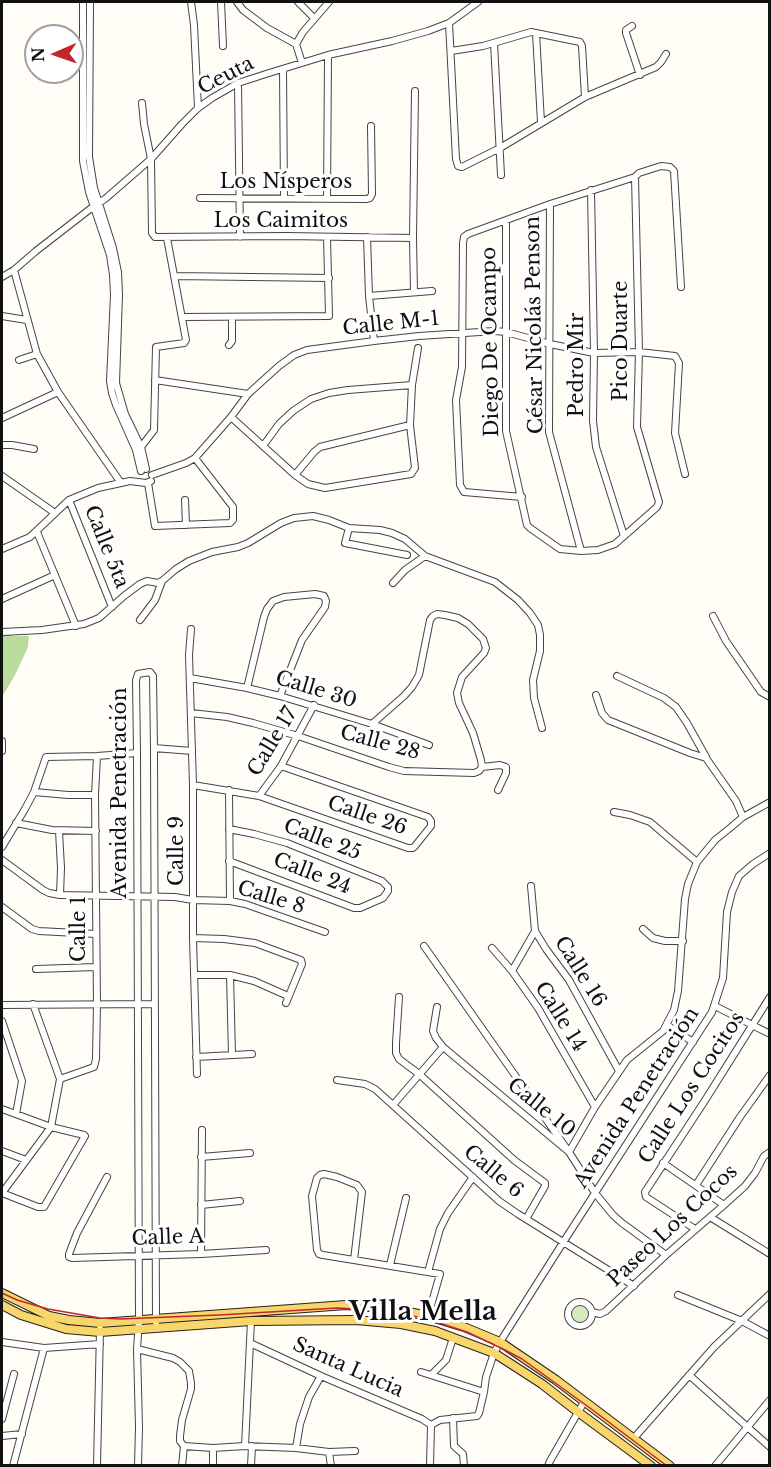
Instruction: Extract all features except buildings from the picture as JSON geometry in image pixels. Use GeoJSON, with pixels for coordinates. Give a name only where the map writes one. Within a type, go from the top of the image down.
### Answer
{"type":"FeatureCollection","features":[{"type":"Feature","properties":{"kind":"main road"},"geometry":{"type":"LineString","coordinates":[[2,1293],[49,1316],[100,1327]]}},
{"type":"Feature","properties":{"kind":"main road"},"geometry":{"type":"LineString","coordinates":[[2,1305],[66,1329],[139,1325],[156,1328],[251,1321],[357,1320],[401,1324],[435,1331],[494,1353],[542,1384],[651,1466]]}},
{"type":"Feature","properties":{"kind":"main road"},"geometry":{"type":"LineString","coordinates":[[139,1325],[156,1318],[346,1305],[394,1309],[428,1316],[464,1327],[500,1342],[670,1466]]}},
{"type":"Feature","properties":{"kind":"street"},"geometry":{"type":"LineString","coordinates":[[83,2],[82,146],[86,178],[113,248],[118,272],[116,383],[125,414],[141,447],[142,471],[139,478],[145,483],[155,526],[230,523],[233,520],[233,507],[195,458]]}},
{"type":"Feature","properties":{"kind":"street"},"geometry":{"type":"LineString","coordinates":[[90,2],[89,157],[113,275],[110,381],[112,393],[136,450],[142,471]]}},
{"type":"Feature","properties":{"kind":"street"},"geometry":{"type":"LineString","coordinates":[[191,2],[198,108]]}},
{"type":"Feature","properties":{"kind":"street"},"geometry":{"type":"LineString","coordinates":[[220,2],[223,46]]}},
{"type":"Feature","properties":{"kind":"street"},"geometry":{"type":"LineString","coordinates":[[237,2],[243,10],[267,28],[296,44],[302,63]]}},
{"type":"Feature","properties":{"kind":"street"},"geometry":{"type":"LineString","coordinates":[[298,2],[315,18]]}},
{"type":"Feature","properties":{"kind":"street"},"geometry":{"type":"LineString","coordinates":[[296,44],[303,32],[329,2]]}},
{"type":"Feature","properties":{"kind":"street","name":"Ceuta"},"geometry":{"type":"LineString","coordinates":[[2,277],[105,200],[151,159],[198,108],[212,98],[238,83],[302,63],[428,31],[449,23],[478,2]]}},
{"type":"Feature","properties":{"kind":"street"},"geometry":{"type":"LineString","coordinates":[[449,23],[456,159],[458,166],[462,167],[500,148],[585,97],[659,65],[666,54]]}},
{"type":"Feature","properties":{"kind":"street"},"geometry":{"type":"LineString","coordinates":[[632,26],[626,30],[626,33],[640,75]]}},
{"type":"Feature","properties":{"kind":"street"},"geometry":{"type":"LineString","coordinates":[[451,51],[494,43],[531,32],[580,42],[585,97]]}},
{"type":"Feature","properties":{"kind":"street"},"geometry":{"type":"LineString","coordinates":[[536,33],[541,122]]}},
{"type":"Feature","properties":{"kind":"street"},"geometry":{"type":"LineString","coordinates":[[494,43],[501,175]]}},
{"type":"Feature","properties":{"kind":"street"},"geometry":{"type":"LineString","coordinates":[[327,198],[328,55]]}},
{"type":"Feature","properties":{"kind":"street"},"geometry":{"type":"LineString","coordinates":[[283,69],[284,198]]}},
{"type":"Feature","properties":{"kind":"street"},"geometry":{"type":"LineString","coordinates":[[238,83],[240,237]]}},
{"type":"Feature","properties":{"kind":"street"},"geometry":{"type":"LineString","coordinates":[[414,292],[415,91]]}},
{"type":"Feature","properties":{"kind":"street"},"geometry":{"type":"LineString","coordinates":[[142,103],[151,159]]}},
{"type":"Feature","properties":{"kind":"street","name":"Los Nísperos"},"geometry":{"type":"LineString","coordinates":[[200,198],[370,198],[372,194],[371,126]]}},
{"type":"Feature","properties":{"kind":"street","name":"Los Caimitos"},"geometry":{"type":"LineString","coordinates":[[151,159],[152,233],[155,237],[413,238]]}},
{"type":"Feature","properties":{"kind":"street"},"geometry":{"type":"LineString","coordinates":[[522,497],[464,492],[460,485],[456,400],[462,367],[462,243],[464,237],[550,204],[635,177],[639,173],[661,166],[670,167],[674,171],[681,287]]}},
{"type":"Feature","properties":{"kind":"street","name":"Pico Duarte"},"geometry":{"type":"LineString","coordinates":[[624,536],[657,507],[659,502],[637,428],[639,352],[635,177]]}},
{"type":"Feature","properties":{"kind":"street","name":"Pedro Mir"},"geometry":{"type":"LineString","coordinates":[[591,190],[593,421],[596,447],[624,536]]}},
{"type":"Feature","properties":{"kind":"street","name":"César Nicolás Penson"},"geometry":{"type":"LineString","coordinates":[[550,204],[549,432],[581,551]]}},
{"type":"Feature","properties":{"kind":"street","name":"Diego De Ocampo"},"geometry":{"type":"LineString","coordinates":[[506,221],[506,431],[527,525],[560,549],[581,551]]}},
{"type":"Feature","properties":{"kind":"street"},"geometry":{"type":"LineString","coordinates":[[182,317],[327,317],[330,314],[327,237]]}},
{"type":"Feature","properties":{"kind":"street"},"geometry":{"type":"LineString","coordinates":[[367,237],[369,296],[374,341]]}},
{"type":"Feature","properties":{"kind":"street"},"geometry":{"type":"LineString","coordinates":[[141,447],[154,430],[156,347],[186,342],[167,238]]}},
{"type":"Feature","properties":{"kind":"street"},"geometry":{"type":"LineString","coordinates":[[14,270],[37,354],[58,392],[121,483]]}},
{"type":"Feature","properties":{"kind":"street"},"geometry":{"type":"LineString","coordinates":[[174,276],[329,278]]}},
{"type":"Feature","properties":{"kind":"street"},"geometry":{"type":"LineString","coordinates":[[369,296],[432,291]]}},
{"type":"Feature","properties":{"kind":"street"},"geometry":{"type":"LineString","coordinates":[[2,316],[27,320]]}},
{"type":"Feature","properties":{"kind":"street"},"geometry":{"type":"LineString","coordinates":[[229,345],[232,341],[232,317]]}},
{"type":"Feature","properties":{"kind":"street","name":"Calle M-1"},"geometry":{"type":"LineString","coordinates":[[152,475],[186,464],[195,458],[248,394],[294,355],[307,350],[374,341],[495,331],[594,353],[639,352],[675,356],[679,363],[675,434],[685,474]]}},
{"type":"Feature","properties":{"kind":"street"},"geometry":{"type":"LineString","coordinates":[[231,417],[296,476],[308,484],[325,488],[411,474],[415,468],[410,425],[412,385],[418,348]]}},
{"type":"Feature","properties":{"kind":"street"},"geometry":{"type":"LineString","coordinates":[[19,360],[37,354]]}},
{"type":"Feature","properties":{"kind":"street"},"geometry":{"type":"LineString","coordinates":[[155,380],[248,394]]}},
{"type":"Feature","properties":{"kind":"street"},"geometry":{"type":"LineString","coordinates":[[263,446],[279,424],[311,399],[328,393],[348,390],[412,385]]}},
{"type":"Feature","properties":{"kind":"street"},"geometry":{"type":"LineString","coordinates":[[2,418],[58,392]]}},
{"type":"Feature","properties":{"kind":"street"},"geometry":{"type":"LineString","coordinates":[[296,476],[320,447],[410,425]]}},
{"type":"Feature","properties":{"kind":"street"},"geometry":{"type":"LineString","coordinates":[[2,445],[34,448]]}},
{"type":"Feature","properties":{"kind":"street"},"geometry":{"type":"LineString","coordinates":[[2,549],[37,532],[69,500],[98,488],[130,481],[145,483],[152,480],[152,475],[150,471],[142,471],[130,481]]}},
{"type":"Feature","properties":{"kind":"street"},"geometry":{"type":"LineString","coordinates":[[2,476],[56,513]]}},
{"type":"Feature","properties":{"kind":"street","name":"Calle 5ta"},"geometry":{"type":"LineString","coordinates":[[69,500],[112,607]]}},
{"type":"Feature","properties":{"kind":"street"},"geometry":{"type":"LineString","coordinates":[[185,500],[186,525]]}},
{"type":"Feature","properties":{"kind":"street"},"geometry":{"type":"LineString","coordinates":[[140,620],[155,600],[162,581],[176,569],[212,552],[248,543],[281,523],[294,518],[313,516],[349,528],[392,533],[405,539],[425,556],[495,582],[530,613],[538,626],[540,635],[534,698],[542,728]]}},
{"type":"Feature","properties":{"kind":"street"},"geometry":{"type":"LineString","coordinates":[[349,528],[345,543],[407,555]]}},
{"type":"Feature","properties":{"kind":"street"},"geometry":{"type":"LineString","coordinates":[[37,532],[76,626]]}},
{"type":"Feature","properties":{"kind":"street"},"geometry":{"type":"LineString","coordinates":[[581,551],[598,550],[615,544],[624,536]]}},
{"type":"Feature","properties":{"kind":"street"},"geometry":{"type":"LineString","coordinates":[[393,583],[405,570],[425,556]]}},
{"type":"Feature","properties":{"kind":"street"},"geometry":{"type":"LineString","coordinates":[[2,598],[55,575]]}},
{"type":"Feature","properties":{"kind":"street"},"geometry":{"type":"LineString","coordinates":[[2,632],[76,626],[99,618],[140,584],[147,581],[162,581]]}},
{"type":"Feature","properties":{"kind":"street"},"geometry":{"type":"LineString","coordinates":[[248,688],[264,617],[273,601],[284,597],[315,594],[324,596],[325,607],[302,640],[280,696]]}},
{"type":"Feature","properties":{"kind":"street","name":"Calle 28"},"geometry":{"type":"LineString","coordinates":[[191,713],[227,717],[298,736],[404,771],[474,773],[482,767],[482,760],[457,693],[462,677],[484,653],[486,648],[483,639],[468,624],[458,618],[445,615],[432,616],[419,675],[404,696],[372,724]]}},
{"type":"Feature","properties":{"kind":"street"},"geometry":{"type":"LineString","coordinates":[[713,616],[726,641],[760,692],[770,697]]}},
{"type":"Feature","properties":{"kind":"street","name":"Calle 9"},"geometry":{"type":"LineString","coordinates":[[191,629],[189,655],[197,1074]]}},
{"type":"Feature","properties":{"kind":"street","name":"Avenida Penetración"},"geometry":{"type":"LineString","coordinates":[[138,1466],[136,680],[138,674],[150,672],[153,676],[154,748],[156,1328]]}},
{"type":"Feature","properties":{"kind":"street"},"geometry":{"type":"LineString","coordinates":[[616,676],[664,698],[676,707],[706,758],[736,801],[743,817]]}},
{"type":"Feature","properties":{"kind":"street","name":"Calle 30"},"geometry":{"type":"LineString","coordinates":[[190,678],[248,688],[314,705],[429,746]]}},
{"type":"Feature","properties":{"kind":"street"},"geometry":{"type":"LineString","coordinates":[[596,695],[602,713],[608,720],[706,758]]}},
{"type":"Feature","properties":{"kind":"street","name":"Calle 17"},"geometry":{"type":"LineString","coordinates":[[259,796],[281,766],[314,705]]}},
{"type":"Feature","properties":{"kind":"street"},"geometry":{"type":"LineString","coordinates":[[2,741],[2,751]]}},
{"type":"Feature","properties":{"kind":"street"},"geometry":{"type":"LineString","coordinates":[[154,748],[192,751]]}},
{"type":"Feature","properties":{"kind":"street"},"geometry":{"type":"LineString","coordinates":[[2,848],[34,792],[46,757],[137,753]]}},
{"type":"Feature","properties":{"kind":"street","name":"Calle 1"},"geometry":{"type":"LineString","coordinates":[[60,1079],[94,1066],[97,1004],[95,795],[97,756]]}},
{"type":"Feature","properties":{"kind":"street"},"geometry":{"type":"LineString","coordinates":[[482,767],[500,765],[506,767],[506,773],[498,790]]}},
{"type":"Feature","properties":{"kind":"street","name":"Calle 26"},"geometry":{"type":"LineString","coordinates":[[193,785],[259,796],[408,848],[415,846],[431,825],[428,817],[281,766]]}},
{"type":"Feature","properties":{"kind":"street"},"geometry":{"type":"LineString","coordinates":[[229,790],[230,901]]}},
{"type":"Feature","properties":{"kind":"street"},"geometry":{"type":"LineString","coordinates":[[34,792],[95,795]]}},
{"type":"Feature","properties":{"kind":"street"},"geometry":{"type":"LineString","coordinates":[[424,946],[569,1152],[595,1107],[627,1060],[654,1039],[667,1025],[674,1010],[683,941],[685,899],[697,862],[715,840],[743,817],[770,802]]}},
{"type":"Feature","properties":{"kind":"street"},"geometry":{"type":"LineString","coordinates":[[614,812],[650,822],[697,862]]}},
{"type":"Feature","properties":{"kind":"street"},"geometry":{"type":"LineString","coordinates":[[16,823],[59,831],[96,831]]}},
{"type":"Feature","properties":{"kind":"street","name":"Calle 25"},"geometry":{"type":"LineString","coordinates":[[229,829],[287,843],[382,881],[388,887],[383,898]]}},
{"type":"Feature","properties":{"kind":"street"},"geometry":{"type":"LineString","coordinates":[[59,831],[60,895]]}},
{"type":"Feature","properties":{"kind":"street","name":"Avenida Penetración"},"geometry":{"type":"LineString","coordinates":[[453,1418],[477,1416],[479,1413],[486,1377],[500,1342],[716,1006],[723,978],[727,912],[732,892],[739,876],[768,857]]}},
{"type":"Feature","properties":{"kind":"street","name":"Calle 8"},"geometry":{"type":"LineString","coordinates":[[2,860],[43,890],[60,895],[137,895],[230,901],[245,904],[325,932]]}},
{"type":"Feature","properties":{"kind":"street","name":"Calle 24"},"geometry":{"type":"LineString","coordinates":[[229,861],[354,908],[360,908],[383,898]]}},
{"type":"Feature","properties":{"kind":"street","name":"Calle 16"},"geometry":{"type":"LineString","coordinates":[[531,886],[535,931],[569,981],[619,1071]]}},
{"type":"Feature","properties":{"kind":"street"},"geometry":{"type":"LineString","coordinates":[[2,907],[32,929],[58,933],[96,934]]}},
{"type":"Feature","properties":{"kind":"street"},"geometry":{"type":"LineString","coordinates":[[643,929],[653,938],[683,941]]}},
{"type":"Feature","properties":{"kind":"street"},"geometry":{"type":"LineString","coordinates":[[512,971],[535,931]]}},
{"type":"Feature","properties":{"kind":"street"},"geometry":{"type":"LineString","coordinates":[[193,938],[248,942],[301,960],[303,964],[287,1000],[254,981],[230,975],[194,975]]}},
{"type":"Feature","properties":{"kind":"street","name":"Calle 14"},"geometry":{"type":"LineString","coordinates":[[492,948],[512,971],[538,1008],[595,1107]]}},
{"type":"Feature","properties":{"kind":"street"},"geometry":{"type":"LineString","coordinates":[[36,969],[96,967]]}},
{"type":"Feature","properties":{"kind":"street"},"geometry":{"type":"LineString","coordinates":[[230,975],[232,1055]]}},
{"type":"Feature","properties":{"kind":"street"},"geometry":{"type":"LineString","coordinates":[[399,997],[396,1053],[399,1059],[419,1074],[506,1153],[543,1181],[545,1186],[526,1219]]}},
{"type":"Feature","properties":{"kind":"street","name":"Calle Los Cocitos"},"geometry":{"type":"LineString","coordinates":[[695,1229],[646,1197],[645,1192],[770,997]]}},
{"type":"Feature","properties":{"kind":"street"},"geometry":{"type":"LineString","coordinates":[[2,1109],[51,1127],[85,1136],[44,1207],[38,1207],[2,1193],[51,1127],[60,1079],[33,1004]]}},
{"type":"Feature","properties":{"kind":"street"},"geometry":{"type":"LineString","coordinates":[[2,1005],[155,1004]]}},
{"type":"Feature","properties":{"kind":"street"},"geometry":{"type":"LineString","coordinates":[[716,1006],[770,1034]]}},
{"type":"Feature","properties":{"kind":"street"},"geometry":{"type":"LineString","coordinates":[[393,1105],[443,1047],[434,1031],[437,1007]]}},
{"type":"Feature","properties":{"kind":"street"},"geometry":{"type":"LineString","coordinates":[[2,1021],[22,1081],[16,1114]]}},
{"type":"Feature","properties":{"kind":"street"},"geometry":{"type":"LineString","coordinates":[[667,1025],[693,1042]]}},
{"type":"Feature","properties":{"kind":"street","name":"Calle 10"},"geometry":{"type":"LineString","coordinates":[[443,1047],[569,1152],[595,1193],[622,1223],[666,1255]]}},
{"type":"Feature","properties":{"kind":"street"},"geometry":{"type":"LineString","coordinates":[[196,1057],[252,1054]]}},
{"type":"Feature","properties":{"kind":"street"},"geometry":{"type":"LineString","coordinates":[[696,1185],[770,1075]]}},
{"type":"Feature","properties":{"kind":"street","name":"Calle 6"},"geometry":{"type":"LineString","coordinates":[[337,1080],[365,1084],[375,1089],[499,1201],[634,1286]]}},
{"type":"Feature","properties":{"kind":"street"},"geometry":{"type":"LineString","coordinates":[[201,1254],[202,1130]]}},
{"type":"Feature","properties":{"kind":"street"},"geometry":{"type":"LineString","coordinates":[[2,1150],[26,1160]]}},
{"type":"Feature","properties":{"kind":"street","name":"Paseo Los Cocos"},"geometry":{"type":"LineString","coordinates":[[592,1312],[600,1314],[606,1311],[634,1286],[745,1186],[764,1156],[770,1152]]}},
{"type":"Feature","properties":{"kind":"street"},"geometry":{"type":"LineString","coordinates":[[201,1157],[250,1153]]}},
{"type":"Feature","properties":{"kind":"street"},"geometry":{"type":"LineString","coordinates":[[663,1163],[724,1205]]}},
{"type":"Feature","properties":{"kind":"street"},"geometry":{"type":"LineString","coordinates":[[354,1260],[362,1196],[360,1188],[330,1174],[324,1174],[316,1178],[312,1196],[317,1250],[320,1254],[354,1260],[390,1265],[440,1274],[428,1316]]}},
{"type":"Feature","properties":{"kind":"street","name":"Calle A"},"geometry":{"type":"LineString","coordinates":[[107,1177],[77,1233],[69,1257],[156,1256],[266,1250]]}},
{"type":"Feature","properties":{"kind":"street"},"geometry":{"type":"LineString","coordinates":[[428,1272],[440,1229],[448,1213],[473,1177]]}},
{"type":"Feature","properties":{"kind":"street"},"geometry":{"type":"LineString","coordinates":[[390,1265],[406,1198]]}},
{"type":"Feature","properties":{"kind":"street"},"geometry":{"type":"LineString","coordinates":[[201,1205],[240,1201]]}},
{"type":"Feature","properties":{"kind":"street"},"geometry":{"type":"LineString","coordinates":[[710,1217],[770,1254]]}},
{"type":"Feature","properties":{"kind":"street"},"geometry":{"type":"LineString","coordinates":[[634,1438],[714,1347],[770,1294]]}},
{"type":"Feature","properties":{"kind":"street"},"geometry":{"type":"LineString","coordinates":[[678,1295],[741,1321],[770,1336]]}},
{"type":"Feature","properties":{"kind":"street"},"geometry":{"type":"LineString","coordinates":[[250,1466],[251,1321]]}},
{"type":"Feature","properties":{"kind":"street"},"geometry":{"type":"LineString","coordinates":[[97,1466],[100,1327]]}},
{"type":"Feature","properties":{"kind":"street"},"geometry":{"type":"LineString","coordinates":[[431,1375],[446,1360],[453,1338]]}},
{"type":"Feature","properties":{"kind":"street"},"geometry":{"type":"LineString","coordinates":[[2,1342],[44,1348],[100,1344]]}},
{"type":"Feature","properties":{"kind":"street","name":"Santa Lucia"},"geometry":{"type":"LineString","coordinates":[[250,1343],[431,1425]]}},
{"type":"Feature","properties":{"kind":"street"},"geometry":{"type":"LineString","coordinates":[[13,1466],[44,1348]]}},
{"type":"Feature","properties":{"kind":"street"},"geometry":{"type":"LineString","coordinates":[[137,1349],[173,1358],[189,1371],[190,1389],[180,1437],[184,1446],[182,1466]]}},
{"type":"Feature","properties":{"kind":"street"},"geometry":{"type":"LineString","coordinates":[[421,1372],[484,1392]]}},
{"type":"Feature","properties":{"kind":"street"},"geometry":{"type":"LineString","coordinates":[[2,1419],[14,1374]]}},
{"type":"Feature","properties":{"kind":"street"},"geometry":{"type":"LineString","coordinates":[[689,1375],[770,1447]]}},
{"type":"Feature","properties":{"kind":"street"},"geometry":{"type":"LineString","coordinates":[[296,1448],[300,1424],[309,1397],[321,1376]]}},
{"type":"Feature","properties":{"kind":"street"},"geometry":{"type":"LineString","coordinates":[[715,1466],[770,1400]]}},
{"type":"Feature","properties":{"kind":"street"},"geometry":{"type":"LineString","coordinates":[[548,1466],[584,1402]]}},
{"type":"Feature","properties":{"kind":"street"},"geometry":{"type":"LineString","coordinates":[[430,1466],[431,1425],[440,1420],[453,1418],[454,1446],[463,1454],[464,1466]]}},
{"type":"Feature","properties":{"kind":"street"},"geometry":{"type":"LineString","coordinates":[[2,1436],[22,1434]]}},
{"type":"Feature","properties":{"kind":"street"},"geometry":{"type":"LineString","coordinates":[[184,1446],[213,1448],[249,1446],[329,1452],[355,1451]]}},
{"type":"Feature","properties":{"kind":"street"},"geometry":{"type":"LineString","coordinates":[[213,1448],[213,1466]]}},
{"type":"Feature","properties":{"kind":"street"},"geometry":{"type":"LineString","coordinates":[[329,1452],[331,1466]]}},
{"type":"Feature","properties":{"kind":"green space"},"geometry":{"type":"Polygon","coordinates":[[[2,633],[29,636],[28,647],[2,697],[2,633]]]}},
{"type":"Feature","properties":{"kind":"green space"},"geometry":{"type":"Polygon","coordinates":[[[576,1303],[584,1303],[590,1309],[590,1317],[584,1323],[576,1323],[570,1317],[570,1309],[576,1303]]]}},
{"type":"Feature","properties":{"kind":"railway"},"geometry":{"type":"LineString","coordinates":[[2,1293],[48,1309],[100,1318],[219,1315],[337,1308],[391,1311],[427,1319],[467,1332],[522,1359],[667,1466]]}},
{"type":"Feature","properties":{"kind":"district","name":"Villa Mella"},"geometry":{"type":"Point","coordinates":[423,1313]}}]}
